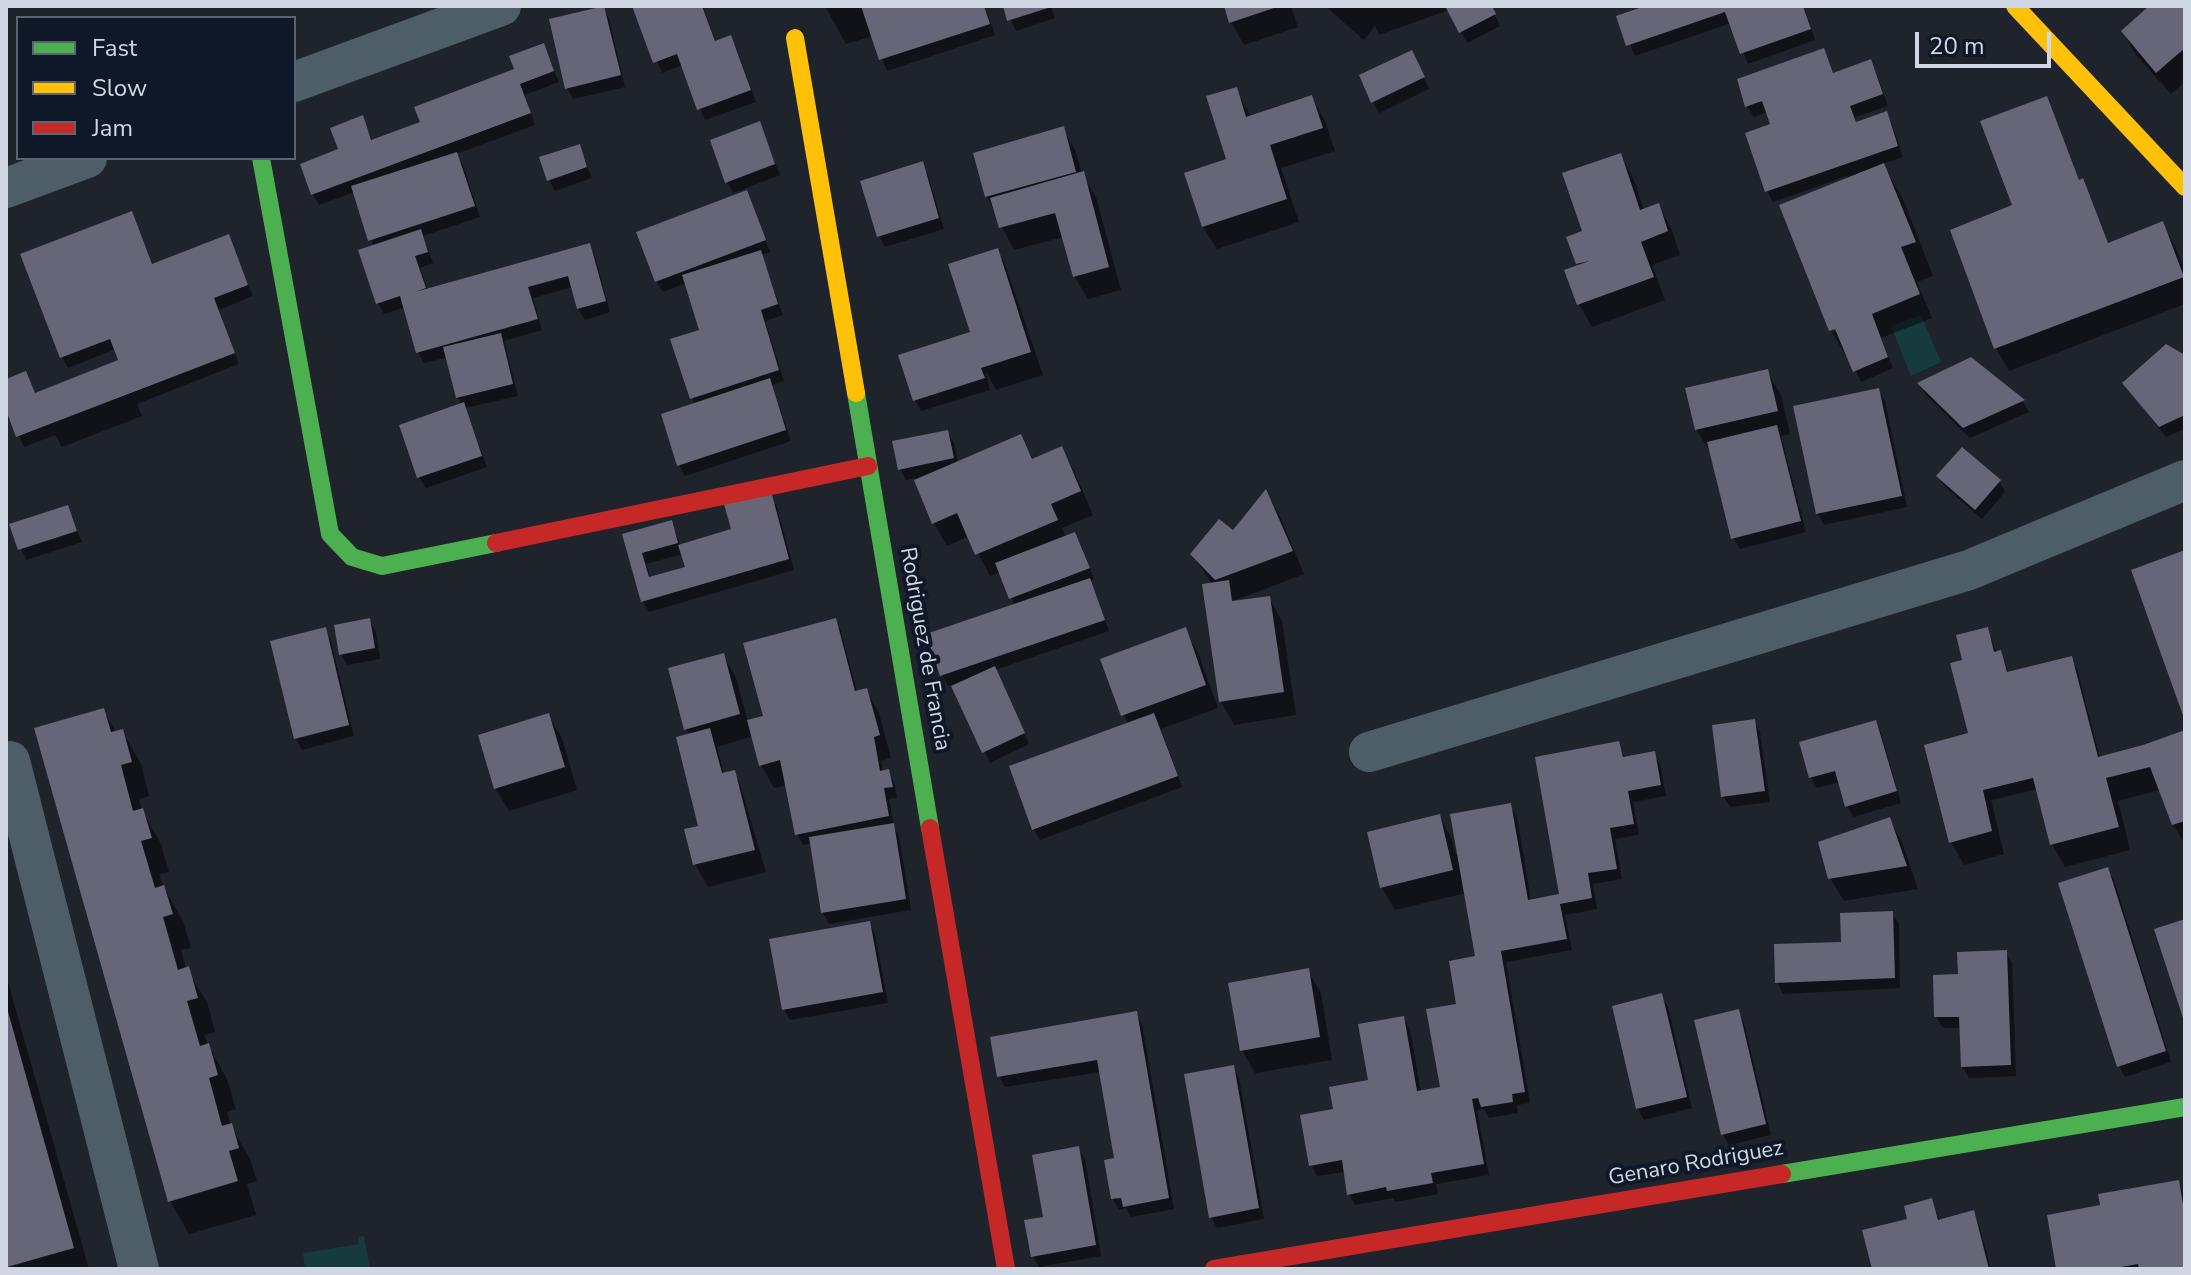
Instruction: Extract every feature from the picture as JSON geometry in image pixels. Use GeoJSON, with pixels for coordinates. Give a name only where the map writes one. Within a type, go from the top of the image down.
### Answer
{"type":"FeatureCollection","features":[{"type":"Feature","properties":{"kind":"street"},"geometry":{"type":"LineString","coordinates":[[296,81],[501,6]]}},
{"type":"Feature","properties":{"kind":"street"},"geometry":{"type":"LineString","coordinates":[[2015,6],[2185,187]]}},
{"type":"Feature","properties":{"kind":"street","name":"Rodriguez de Francia"},"geometry":{"type":"LineString","coordinates":[[795,38],[1006,1269]]}},
{"type":"Feature","properties":{"kind":"street"},"geometry":{"type":"LineString","coordinates":[[6,188],[82,160]]}},
{"type":"Feature","properties":{"kind":"street"},"geometry":{"type":"LineString","coordinates":[[261,160],[330,534],[352,557],[382,566],[868,466]]}},
{"type":"Feature","properties":{"kind":"street"},"geometry":{"type":"LineString","coordinates":[[1369,752],[1969,570],[2185,480]]}},
{"type":"Feature","properties":{"kind":"street"},"geometry":{"type":"LineString","coordinates":[[10,761],[139,1269]]}},
{"type":"Feature","properties":{"kind":"street","name":"Genaro Rodriguez"},"geometry":{"type":"LineString","coordinates":[[1214,1269],[2185,1107]]}},
{"type":"Feature","properties":{"kind":"shaded area"},"geometry":{"type":"Polygon","coordinates":[[[1921,315],[1941,362],[1911,376],[1891,326],[1921,315]]]}},
{"type":"Feature","properties":{"kind":"shaded area"},"geometry":{"type":"Polygon","coordinates":[[[364,1236],[370,1269],[305,1269],[303,1253],[359,1244],[358,1237],[364,1236]]]}},
{"type":"Feature","properties":{"kind":"building"},"geometry":{"type":"Polygon","coordinates":[[[604,6],[621,75],[565,89],[549,19],[604,6]]]}},
{"type":"Feature","properties":{"kind":"building"},"geometry":{"type":"Polygon","coordinates":[[[632,6],[702,6],[715,41],[731,35],[751,90],[697,110],[677,54],[653,63],[632,6]]]}},
{"type":"Feature","properties":{"kind":"building"},"geometry":{"type":"Polygon","coordinates":[[[861,6],[984,6],[990,24],[879,60],[861,6]]]}},
{"type":"Feature","properties":{"kind":"building"},"geometry":{"type":"Polygon","coordinates":[[[1003,6],[1051,6],[1051,7],[1007,21],[1003,6]]]}},
{"type":"Feature","properties":{"kind":"building"},"geometry":{"type":"Polygon","coordinates":[[[1224,6],[1277,6],[1277,7],[1229,23],[1224,6]]]}},
{"type":"Feature","properties":{"kind":"building"},"geometry":{"type":"Polygon","coordinates":[[[1445,6],[1492,6],[1496,14],[1459,33],[1445,6]]]}},
{"type":"Feature","properties":{"kind":"building"},"geometry":{"type":"Polygon","coordinates":[[[1645,6],[1803,6],[1811,29],[1740,54],[1725,12],[1626,46],[1616,16],[1645,6]]]}},
{"type":"Feature","properties":{"kind":"building"},"geometry":{"type":"Polygon","coordinates":[[[2149,6],[2185,6],[2185,48],[2156,73],[2121,31],[2149,6]]]}},
{"type":"Feature","properties":{"kind":"building"},"geometry":{"type":"Polygon","coordinates":[[[544,43],[554,71],[520,84],[531,113],[311,195],[300,164],[338,149],[330,128],[363,115],[371,140],[420,122],[414,107],[514,69],[509,56],[544,43]]]}},
{"type":"Feature","properties":{"kind":"building"},"geometry":{"type":"Polygon","coordinates":[[[1824,48],[1833,73],[1871,59],[1883,94],[1850,106],[1856,122],[1887,111],[1898,146],[1765,192],[1745,133],[1770,124],[1762,101],[1745,107],[1737,79],[1824,48]]]}},
{"type":"Feature","properties":{"kind":"building"},"geometry":{"type":"Polygon","coordinates":[[[1412,50],[1425,77],[1371,103],[1359,75],[1412,50]]]}},
{"type":"Feature","properties":{"kind":"building"},"geometry":{"type":"Polygon","coordinates":[[[1237,87],[1246,117],[1312,95],[1323,128],[1270,145],[1287,199],[1202,227],[1184,173],[1226,159],[1206,96],[1237,87]]]}},
{"type":"Feature","properties":{"kind":"building"},"geometry":{"type":"Polygon","coordinates":[[[2047,96],[2079,180],[2083,178],[2108,243],[2163,221],[2184,277],[1994,349],[1950,230],[2012,205],[1980,121],[2047,96]]]}},
{"type":"Feature","properties":{"kind":"building"},"geometry":{"type":"Polygon","coordinates":[[[760,121],[775,164],[725,183],[710,140],[760,121]]]}},
{"type":"Feature","properties":{"kind":"building"},"geometry":{"type":"Polygon","coordinates":[[[1064,126],[1076,172],[985,197],[973,153],[1064,126]]]}},
{"type":"Feature","properties":{"kind":"building"},"geometry":{"type":"Polygon","coordinates":[[[580,144],[587,167],[547,181],[539,157],[580,144]]]}},
{"type":"Feature","properties":{"kind":"building"},"geometry":{"type":"Polygon","coordinates":[[[457,152],[475,206],[368,241],[351,186],[457,152]]]}},
{"type":"Feature","properties":{"kind":"building"},"geometry":{"type":"Polygon","coordinates":[[[1621,153],[1640,210],[1659,203],[1668,231],[1641,242],[1654,277],[1577,305],[1564,270],[1589,261],[1576,264],[1566,237],[1582,231],[1562,173],[1621,153]]]}},
{"type":"Feature","properties":{"kind":"building"},"geometry":{"type":"Polygon","coordinates":[[[923,161],[939,218],[877,237],[860,181],[923,161]]]}},
{"type":"Feature","properties":{"kind":"building"},"geometry":{"type":"Polygon","coordinates":[[[1884,163],[1916,242],[1901,247],[1920,294],[1872,314],[1888,357],[1853,372],[1835,329],[1829,331],[1779,205],[1884,163]]]}},
{"type":"Feature","properties":{"kind":"building"},"geometry":{"type":"Polygon","coordinates":[[[1084,171],[1109,267],[1073,277],[1055,213],[999,228],[990,198],[1084,171]]]}},
{"type":"Feature","properties":{"kind":"building"},"geometry":{"type":"Polygon","coordinates":[[[747,190],[766,240],[655,282],[636,232],[747,190]]]}},
{"type":"Feature","properties":{"kind":"building"},"geometry":{"type":"Polygon","coordinates":[[[132,211],[152,264],[229,234],[248,285],[214,298],[235,353],[16,437],[6,410],[6,379],[26,371],[35,393],[118,360],[110,339],[60,358],[20,254],[132,211]]]}},
{"type":"Feature","properties":{"kind":"building"},"geometry":{"type":"Polygon","coordinates":[[[421,229],[428,252],[415,256],[426,288],[415,292],[590,243],[606,301],[577,309],[568,276],[528,287],[538,319],[416,353],[400,296],[376,304],[358,250],[421,229]]]}},
{"type":"Feature","properties":{"kind":"building"},"geometry":{"type":"Polygon","coordinates":[[[998,248],[1031,352],[981,368],[985,378],[913,401],[898,355],[970,332],[948,264],[998,248]]]}},
{"type":"Feature","properties":{"kind":"building"},"geometry":{"type":"Polygon","coordinates":[[[761,250],[778,304],[761,310],[779,370],[690,399],[670,339],[699,330],[682,275],[761,250]]]}},
{"type":"Feature","properties":{"kind":"building"},"geometry":{"type":"Polygon","coordinates":[[[501,333],[513,384],[456,398],[443,347],[501,333]]]}},
{"type":"Feature","properties":{"kind":"building"},"geometry":{"type":"Polygon","coordinates":[[[2166,344],[2185,355],[2185,415],[2159,427],[2122,383],[2166,344]]]}},
{"type":"Feature","properties":{"kind":"building"},"geometry":{"type":"Polygon","coordinates":[[[1971,357],[2025,400],[1963,428],[1917,383],[1971,357]]]}},
{"type":"Feature","properties":{"kind":"building"},"geometry":{"type":"Polygon","coordinates":[[[1768,369],[1778,411],[1695,430],[1685,388],[1768,369]]]}},
{"type":"Feature","properties":{"kind":"building"},"geometry":{"type":"Polygon","coordinates":[[[770,378],[786,430],[677,466],[661,414],[770,378]]]}},
{"type":"Feature","properties":{"kind":"building"},"geometry":{"type":"Polygon","coordinates":[[[1879,388],[1902,496],[1816,514],[1793,406],[1879,388]]]}},
{"type":"Feature","properties":{"kind":"building"},"geometry":{"type":"Polygon","coordinates":[[[464,402],[482,456],[417,478],[399,425],[464,402]]]}},
{"type":"Feature","properties":{"kind":"building"},"geometry":{"type":"Polygon","coordinates":[[[1777,425],[1801,521],[1731,539],[1707,442],[1777,425]]]}},
{"type":"Feature","properties":{"kind":"building"},"geometry":{"type":"Polygon","coordinates":[[[948,430],[954,458],[898,470],[892,441],[948,430]]]}},
{"type":"Feature","properties":{"kind":"building"},"geometry":{"type":"Polygon","coordinates":[[[1021,434],[1032,459],[1062,446],[1081,491],[1051,504],[1058,520],[975,555],[957,513],[932,524],[914,480],[1021,434]]]}},
{"type":"Feature","properties":{"kind":"building"},"geometry":{"type":"Polygon","coordinates":[[[1962,447],[2001,480],[1975,510],[1936,476],[1962,447]]]}},
{"type":"Feature","properties":{"kind":"building"},"geometry":{"type":"Polygon","coordinates":[[[1266,489],[1293,551],[1215,580],[1190,554],[1219,519],[1233,530],[1266,489]]]}},
{"type":"Feature","properties":{"kind":"building"},"geometry":{"type":"Polygon","coordinates":[[[771,491],[789,559],[641,602],[622,534],[672,520],[678,543],[642,553],[649,577],[685,567],[678,545],[731,529],[724,504],[771,491]]]}},
{"type":"Feature","properties":{"kind":"building"},"geometry":{"type":"Polygon","coordinates":[[[68,505],[77,531],[18,550],[9,524],[68,505]]]}},
{"type":"Feature","properties":{"kind":"building"},"geometry":{"type":"Polygon","coordinates":[[[1075,532],[1090,568],[1009,599],[995,563],[1075,532]]]}},
{"type":"Feature","properties":{"kind":"building"},"geometry":{"type":"Polygon","coordinates":[[[2185,550],[2185,721],[2131,570],[2185,550]]]}},
{"type":"Feature","properties":{"kind":"building"},"geometry":{"type":"Polygon","coordinates":[[[1090,578],[1105,620],[940,676],[926,634],[1090,578]]]}},
{"type":"Feature","properties":{"kind":"building"},"geometry":{"type":"Polygon","coordinates":[[[1229,580],[1232,601],[1270,596],[1284,692],[1219,702],[1202,584],[1229,580]]]}},
{"type":"Feature","properties":{"kind":"building"},"geometry":{"type":"Polygon","coordinates":[[[370,618],[375,648],[339,655],[334,625],[370,618]]]}},
{"type":"Feature","properties":{"kind":"building"},"geometry":{"type":"Polygon","coordinates":[[[836,618],[855,691],[867,688],[880,735],[874,737],[880,771],[889,769],[893,787],[884,788],[889,816],[795,835],[780,760],[759,766],[747,720],[763,716],[743,643],[836,618]]]}},
{"type":"Feature","properties":{"kind":"building"},"geometry":{"type":"Polygon","coordinates":[[[326,627],[349,725],[294,739],[270,641],[326,627]]]}},
{"type":"Feature","properties":{"kind":"building"},"geometry":{"type":"Polygon","coordinates":[[[1186,627],[1206,685],[1121,716],[1100,659],[1186,627]]]}},
{"type":"Feature","properties":{"kind":"building"},"geometry":{"type":"Polygon","coordinates":[[[1988,627],[1994,652],[2001,650],[2007,672],[2072,656],[2098,757],[2185,730],[2185,821],[2172,825],[2150,767],[2106,778],[2119,827],[2050,845],[2033,778],[1983,790],[1992,831],[1949,843],[1924,745],[1968,733],[1950,663],[1962,660],[1956,635],[1988,627]]]}},
{"type":"Feature","properties":{"kind":"building"},"geometry":{"type":"Polygon","coordinates":[[[724,653],[740,714],[684,730],[668,668],[724,653]]]}},
{"type":"Feature","properties":{"kind":"building"},"geometry":{"type":"Polygon","coordinates":[[[995,666],[1025,733],[982,753],[951,686],[995,666]]]}},
{"type":"Feature","properties":{"kind":"building"},"geometry":{"type":"Polygon","coordinates":[[[104,708],[111,732],[123,729],[132,762],[121,765],[133,811],[143,808],[152,838],[141,841],[155,888],[164,885],[173,914],[163,917],[178,970],[189,966],[198,998],[187,1001],[200,1046],[209,1043],[218,1075],[209,1078],[222,1126],[232,1123],[239,1148],[229,1151],[238,1181],[168,1202],[34,728],[104,708]]]}},
{"type":"Feature","properties":{"kind":"building"},"geometry":{"type":"Polygon","coordinates":[[[549,713],[565,767],[494,789],[478,735],[549,713]]]}},
{"type":"Feature","properties":{"kind":"building"},"geometry":{"type":"Polygon","coordinates":[[[1154,713],[1178,776],[1032,830],[1009,766],[1154,713]]]}},
{"type":"Feature","properties":{"kind":"building"},"geometry":{"type":"Polygon","coordinates":[[[1755,719],[1765,791],[1721,797],[1712,725],[1755,719]]]}},
{"type":"Feature","properties":{"kind":"building"},"geometry":{"type":"Polygon","coordinates":[[[1876,720],[1897,791],[1845,807],[1835,771],[1809,778],[1799,742],[1876,720]]]}},
{"type":"Feature","properties":{"kind":"building"},"geometry":{"type":"Polygon","coordinates":[[[710,728],[722,773],[735,770],[755,850],[693,865],[684,829],[698,826],[676,737],[710,728]]]}},
{"type":"Feature","properties":{"kind":"building"},"geometry":{"type":"Polygon","coordinates":[[[1619,741],[1623,757],[1655,751],[1661,785],[1628,791],[1634,824],[1610,828],[1617,869],[1588,873],[1592,898],[1560,904],[1567,939],[1501,951],[1525,1092],[1512,1094],[1513,1102],[1481,1107],[1478,1098],[1472,1099],[1484,1164],[1431,1173],[1433,1183],[1387,1191],[1386,1187],[1347,1195],[1342,1160],[1309,1166],[1300,1115],[1333,1109],[1329,1087],[1368,1080],[1358,1024],[1404,1016],[1417,1091],[1440,1087],[1426,1009],[1456,1004],[1449,961],[1475,956],[1450,814],[1511,803],[1528,900],[1559,894],[1535,757],[1619,741]]]}},
{"type":"Feature","properties":{"kind":"building"},"geometry":{"type":"Polygon","coordinates":[[[1440,814],[1453,870],[1380,888],[1367,832],[1440,814]]]}},
{"type":"Feature","properties":{"kind":"building"},"geometry":{"type":"Polygon","coordinates":[[[1890,817],[1907,866],[1828,879],[1818,842],[1890,817]]]}},
{"type":"Feature","properties":{"kind":"building"},"geometry":{"type":"Polygon","coordinates":[[[894,823],[906,899],[821,913],[809,837],[894,823]]]}},
{"type":"Feature","properties":{"kind":"building"},"geometry":{"type":"Polygon","coordinates":[[[2108,867],[2166,1051],[2117,1067],[2058,883],[2108,867]]]}},
{"type":"Feature","properties":{"kind":"building"},"geometry":{"type":"Polygon","coordinates":[[[1893,911],[1895,978],[1775,983],[1774,944],[1841,942],[1840,913],[1893,911]]]}},
{"type":"Feature","properties":{"kind":"building"},"geometry":{"type":"Polygon","coordinates":[[[2185,919],[2185,1021],[2184,1021],[2154,929],[2185,919]]]}},
{"type":"Feature","properties":{"kind":"building"},"geometry":{"type":"Polygon","coordinates":[[[870,921],[883,992],[782,1010],[769,939],[870,921]]]}},
{"type":"Feature","properties":{"kind":"building"},"geometry":{"type":"Polygon","coordinates":[[[2007,950],[2011,1065],[1961,1067],[1959,1017],[1934,1017],[1933,975],[1958,974],[1957,952],[2007,950]]]}},
{"type":"Feature","properties":{"kind":"building"},"geometry":{"type":"Polygon","coordinates":[[[1309,968],[1320,1037],[1240,1051],[1228,983],[1309,968]]]}},
{"type":"Feature","properties":{"kind":"building"},"geometry":{"type":"Polygon","coordinates":[[[1662,993],[1687,1097],[1636,1109],[1612,1006],[1662,993]]]}},
{"type":"Feature","properties":{"kind":"building"},"geometry":{"type":"Polygon","coordinates":[[[7,1008],[74,1248],[7,1267],[6,1262],[7,1008]]]}},
{"type":"Feature","properties":{"kind":"building"},"geometry":{"type":"Polygon","coordinates":[[[1739,1009],[1766,1124],[1721,1135],[1694,1020],[1739,1009]]]}},
{"type":"Feature","properties":{"kind":"building"},"geometry":{"type":"Polygon","coordinates":[[[1137,1011],[1169,1198],[1123,1207],[1121,1198],[1111,1199],[1104,1160],[1114,1158],[1097,1060],[997,1077],[990,1037],[1137,1011]]]}},
{"type":"Feature","properties":{"kind":"building"},"geometry":{"type":"Polygon","coordinates":[[[1234,1065],[1259,1208],[1209,1218],[1184,1074],[1234,1065]]]}},
{"type":"Feature","properties":{"kind":"building"},"geometry":{"type":"Polygon","coordinates":[[[1079,1146],[1096,1245],[1031,1257],[1024,1220],[1043,1217],[1032,1155],[1079,1146]]]}},
{"type":"Feature","properties":{"kind":"building"},"geometry":{"type":"Polygon","coordinates":[[[2179,1180],[2185,1216],[2185,1269],[2139,1269],[2138,1264],[2110,1269],[2056,1269],[2047,1215],[2100,1205],[2098,1194],[2179,1180]]]}},
{"type":"Feature","properties":{"kind":"building"},"geometry":{"type":"Polygon","coordinates":[[[1932,1198],[1938,1220],[1974,1210],[1989,1269],[1872,1269],[1862,1230],[1907,1219],[1904,1206],[1932,1198]]]}},
{"type":"Feature","properties":{"kind":"traffic: fast"},"geometry":{"type":"LineString","coordinates":[[261,160],[330,534],[352,557],[382,566],[496,543]]}},
{"type":"Feature","properties":{"kind":"traffic: fast"},"geometry":{"type":"LineString","coordinates":[[856,393],[930,828]]}},
{"type":"Feature","properties":{"kind":"traffic: fast"},"geometry":{"type":"LineString","coordinates":[[1782,1174],[2185,1107]]}},
{"type":"Feature","properties":{"kind":"traffic: slow"},"geometry":{"type":"LineString","coordinates":[[2015,6],[2185,187]]}},
{"type":"Feature","properties":{"kind":"traffic: slow"},"geometry":{"type":"LineString","coordinates":[[795,38],[856,393]]}},
{"type":"Feature","properties":{"kind":"traffic: jam"},"geometry":{"type":"LineString","coordinates":[[496,543],[868,466]]}},
{"type":"Feature","properties":{"kind":"traffic: jam"},"geometry":{"type":"LineString","coordinates":[[930,828],[1006,1269]]}},
{"type":"Feature","properties":{"kind":"traffic: jam"},"geometry":{"type":"LineString","coordinates":[[1214,1269],[1782,1174]]}}]}
